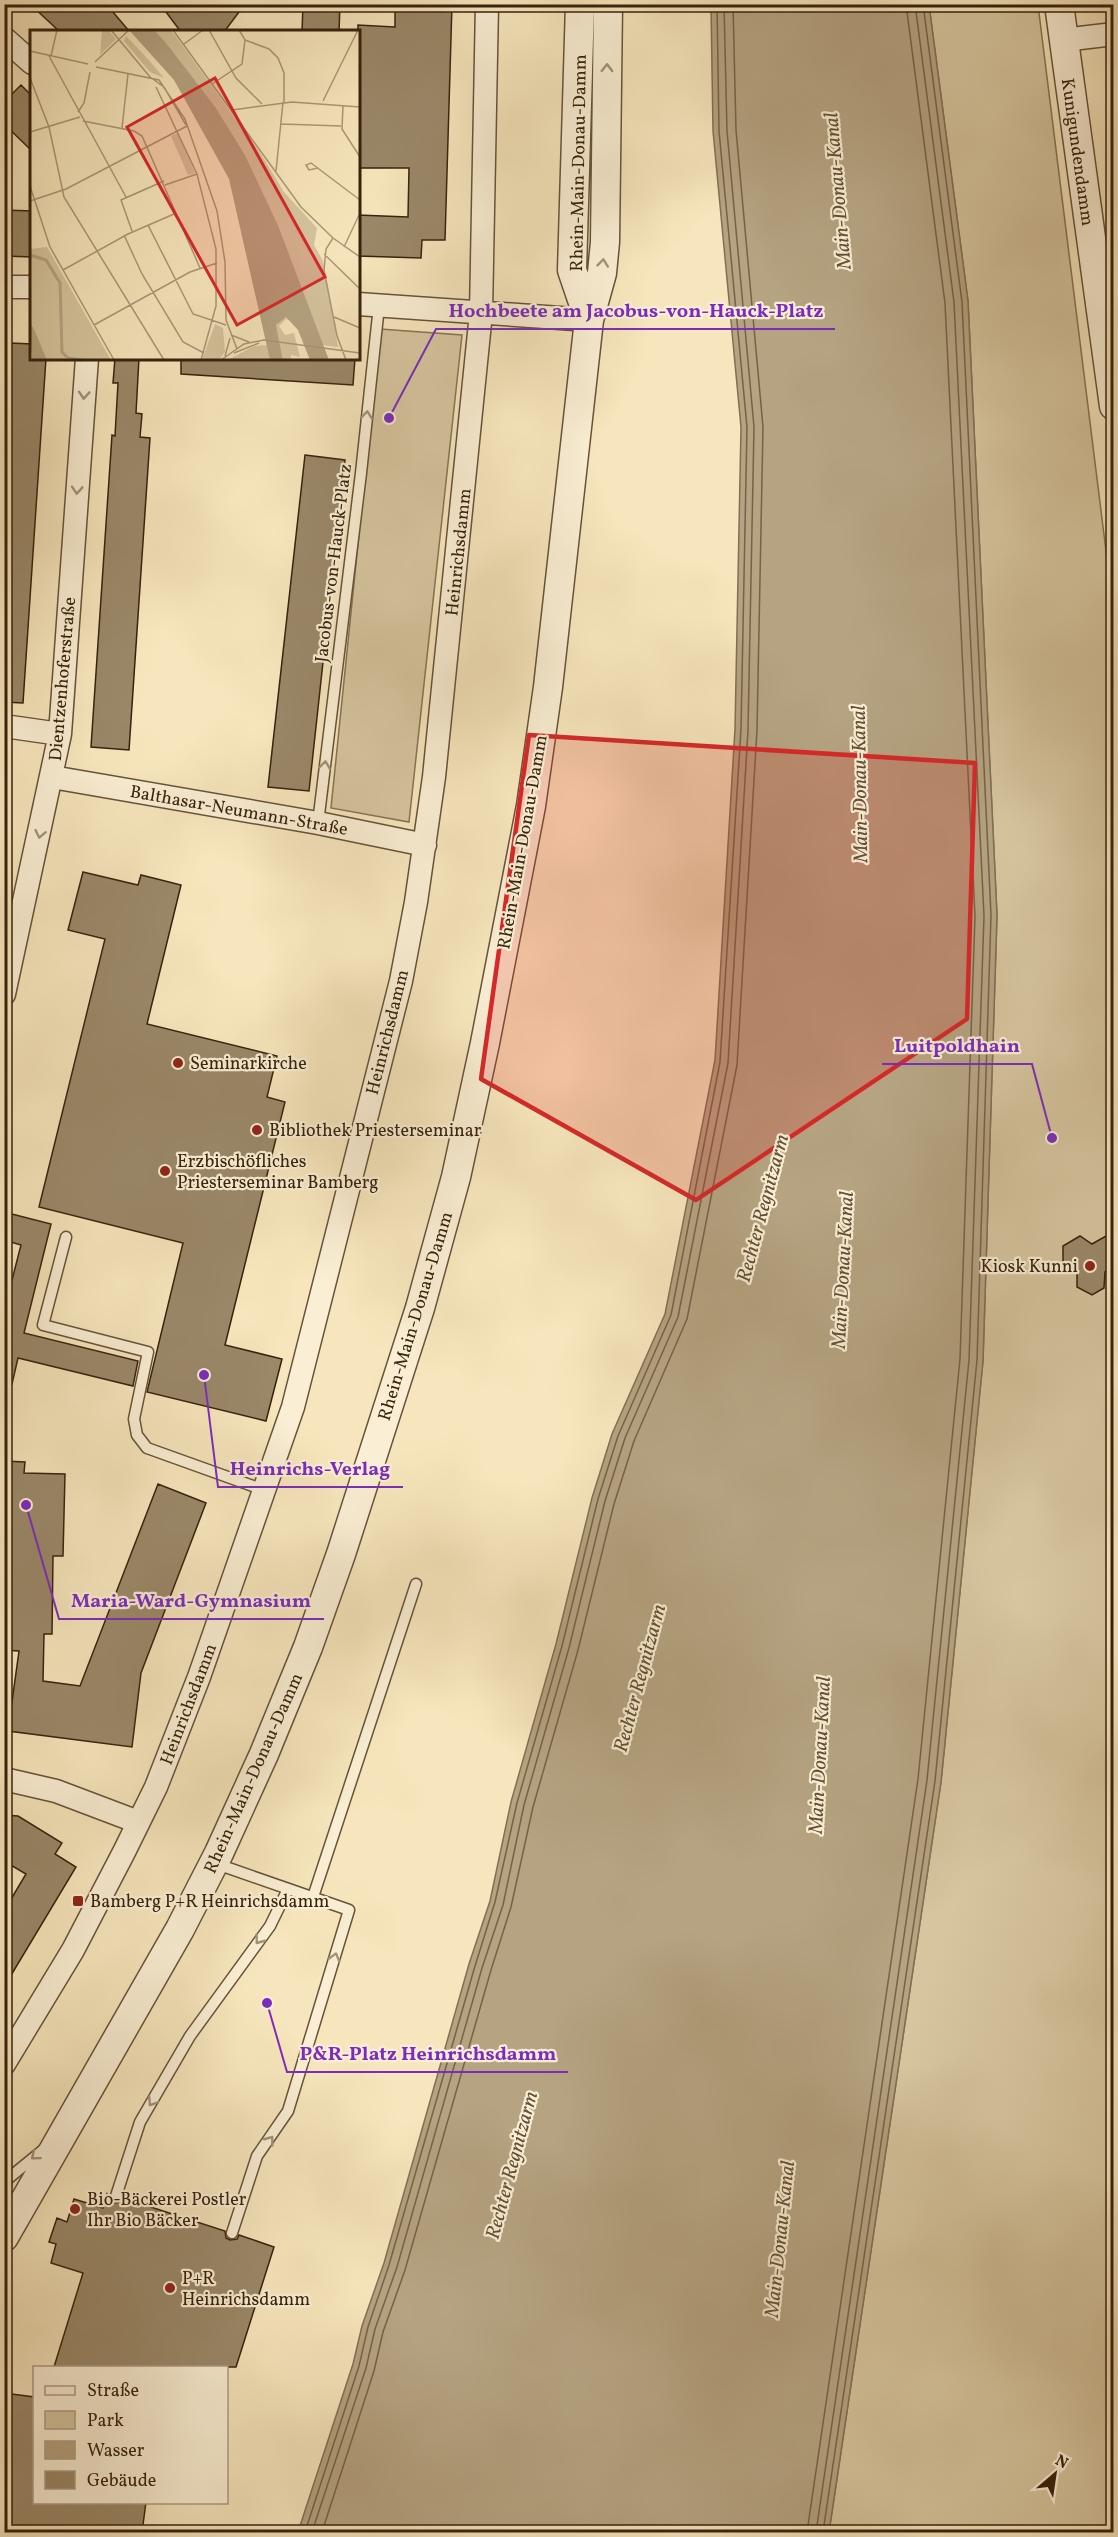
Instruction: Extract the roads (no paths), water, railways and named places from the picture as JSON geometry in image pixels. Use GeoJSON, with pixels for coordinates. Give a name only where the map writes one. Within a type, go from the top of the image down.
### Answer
{"type":"FeatureCollection","features":[{"type":"Feature","properties":{"kind":"street","name":"Heinrichsdamm"},"geometry":{"type":"LineString","coordinates":[[4,2064],[73,1950],[156,1787],[199,1677],[293,1407],[401,981],[425,845],[434,777],[482,313],[487,4]]}},
{"type":"Feature","properties":{"kind":"street","name":"Rhein-Main-Donau-Damm"},"geometry":{"type":"LineString","coordinates":[[580,4],[572,270],[589,320]]}},
{"type":"Feature","properties":{"kind":"street","name":"Rhein-Main-Donau-Damm"},"geometry":{"type":"LineString","coordinates":[[4,2237],[180,1929],[214,1863],[264,1754],[319,1616],[420,1308],[456,1177],[485,1043],[531,806],[550,675],[589,320],[602,273],[605,242],[608,4]]}},
{"type":"Feature","properties":{"kind":"street","name":"Kunigundendamm"},"geometry":{"type":"LineString","coordinates":[[1059,4],[1113,406]]}},
{"type":"Feature","properties":{"kind":"street"},"geometry":{"type":"LineString","coordinates":[[1063,40],[1113,34]]}},
{"type":"Feature","properties":{"kind":"street"},"geometry":{"type":"LineString","coordinates":[[4,38],[30,61]]}},
{"type":"Feature","properties":{"kind":"street"},"geometry":{"type":"LineString","coordinates":[[4,287],[30,287]]}},
{"type":"Feature","properties":{"kind":"street"},"geometry":{"type":"LineString","coordinates":[[368,305],[589,320]]}},
{"type":"Feature","properties":{"kind":"street","name":"Dientzenhoferstraße"},"geometry":{"type":"LineString","coordinates":[[4,994],[60,734],[87,360]]}},
{"type":"Feature","properties":{"kind":"street"},"geometry":{"type":"LineString","coordinates":[[4,726],[60,734]]}},
{"type":"Feature","properties":{"kind":"street","name":"Balthasar-Neumann-Straße"},"geometry":{"type":"LineString","coordinates":[[52,777],[318,823],[425,845]]}},
{"type":"Feature","properties":{"kind":"street"},"geometry":{"type":"LineString","coordinates":[[4,1779],[56,1791],[138,1822]]}},
{"type":"Feature","properties":{"kind":"lane","name":"Jacobus-von-Hauck-Platz"},"geometry":{"type":"LineString","coordinates":[[318,823],[362,473],[368,305]]}},
{"type":"Feature","properties":{"kind":"lane"},"geometry":{"type":"LineString","coordinates":[[66,1237],[43,1325],[147,1352],[134,1419],[137,1435],[147,1448],[264,1490]]}},
{"type":"Feature","properties":{"kind":"lane"},"geometry":{"type":"LineString","coordinates":[[313,1897],[416,1584]]}},
{"type":"Feature","properties":{"kind":"lane"},"geometry":{"type":"LineString","coordinates":[[214,1863],[349,1910],[288,2111],[257,2156],[232,2233]]}},
{"type":"Feature","properties":{"kind":"lane"},"geometry":{"type":"LineString","coordinates":[[116,2196],[140,2122],[190,2036],[270,1926],[288,1889]]}},
{"type":"Feature","properties":{"kind":"lane"},"geometry":{"type":"LineString","coordinates":[[4,2182],[66,2130]]}},
{"type":"Feature","properties":{"kind":"water"},"geometry":{"type":"Polygon","coordinates":[[[711,5],[929,5],[968,301],[997,915],[983,1361],[941,1782],[829,2532],[298,2532],[384,2263],[469,1964],[490,1901],[511,1802],[556,1644],[592,1498],[612,1434],[665,1314],[715,1060],[735,729],[741,427],[713,131],[711,5]]]}},
{"type":"Feature","properties":{"kind":"place","name":"Hochbeete am Jacobus-von-Hauck-Platz"},"geometry":{"type":"Point","coordinates":[389,418]}},
{"type":"Feature","properties":{"kind":"place","name":"Seminarkirche"},"geometry":{"type":"Point","coordinates":[178,1063]}},
{"type":"Feature","properties":{"kind":"place","name":"Bibliothek Priesterseminar"},"geometry":{"type":"Point","coordinates":[257,1130]}},
{"type":"Feature","properties":{"kind":"place","name":"Luitpoldhain"},"geometry":{"type":"Point","coordinates":[1052,1138]}},
{"type":"Feature","properties":{"kind":"place","name":"Erzbischöfliches Priesterseminar Bamberg"},"geometry":{"type":"Point","coordinates":[165,1171]}},
{"type":"Feature","properties":{"kind":"place","name":"Kiosk Kunni"},"geometry":{"type":"Point","coordinates":[1090,1266]}},
{"type":"Feature","properties":{"kind":"place","name":"Heinrichs-Verlag"},"geometry":{"type":"Point","coordinates":[204,1375]}},
{"type":"Feature","properties":{"kind":"place","name":"Maria-Ward-Gymnasium"},"geometry":{"type":"Point","coordinates":[26,1505]}},
{"type":"Feature","properties":{"kind":"place","name":"Bamberg P+R Heinrichsdamm"},"geometry":{"type":"Point","coordinates":[78,1901]}},
{"type":"Feature","properties":{"kind":"place","name":"P&R-Platz Heinrichsdamm"},"geometry":{"type":"Point","coordinates":[267,2003]}},
{"type":"Feature","properties":{"kind":"place","name":"Bio-Bäckerei Postler Ihr Bio Bäcker"},"geometry":{"type":"Point","coordinates":[75,2209]}},
{"type":"Feature","properties":{"kind":"place","name":"P+R Heinrichsdamm"},"geometry":{"type":"Point","coordinates":[170,2288]}},
{"type":"Feature","properties":{"kind":"water label","name":"Main-Donau-Kanal"},"geometry":{"type":"Point","coordinates":[837,191]}},
{"type":"Feature","properties":{"kind":"water label","name":"Main-Donau-Kanal"},"geometry":{"type":"Point","coordinates":[859,784]}},
{"type":"Feature","properties":{"kind":"water label","name":"Rechter Regnitzarm"},"geometry":{"type":"Point","coordinates":[762,1208]}},
{"type":"Feature","properties":{"kind":"water label","name":"Main-Donau-Kanal"},"geometry":{"type":"Point","coordinates":[842,1270]}},
{"type":"Feature","properties":{"kind":"water label","name":"Rechter Regnitzarm"},"geometry":{"type":"Point","coordinates":[639,1678]}},
{"type":"Feature","properties":{"kind":"water label","name":"Main-Donau-Kanal"},"geometry":{"type":"Point","coordinates":[819,1755]}},
{"type":"Feature","properties":{"kind":"water label","name":"Rechter Regnitzarm"},"geometry":{"type":"Point","coordinates":[511,2165]}},
{"type":"Feature","properties":{"kind":"water label","name":"Main-Donau-Kanal"},"geometry":{"type":"Point","coordinates":[779,2239]}}]}
